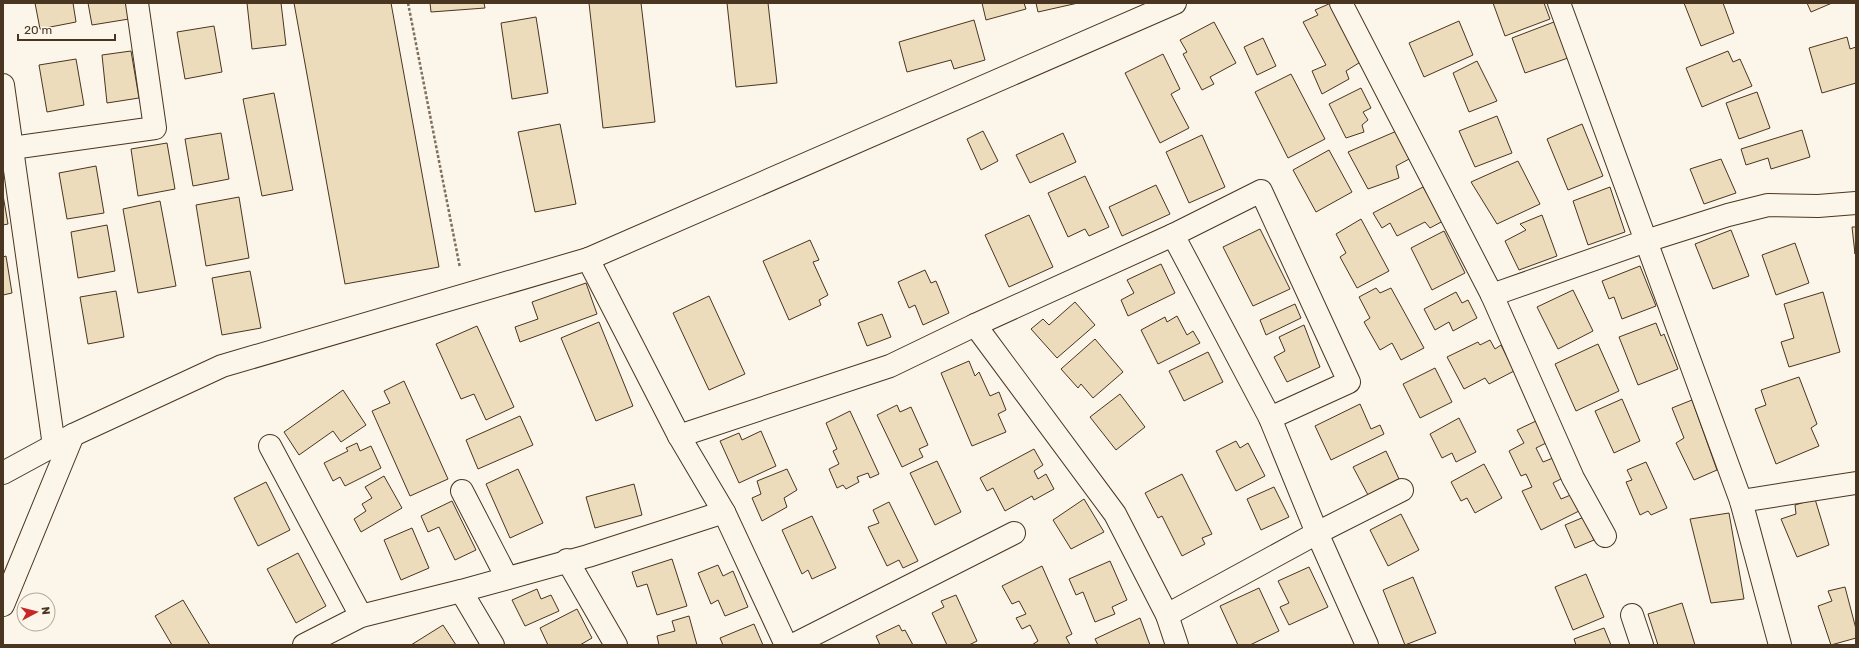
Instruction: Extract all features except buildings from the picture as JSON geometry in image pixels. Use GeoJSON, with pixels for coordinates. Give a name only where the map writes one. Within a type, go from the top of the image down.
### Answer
{"type":"FeatureCollection","features":[{"type":"Feature","properties":{"kind":"street"},"geometry":{"type":"LineString","coordinates":[[12,148],[155,128],[137,3]]}},
{"type":"Feature","properties":{"kind":"street"},"geometry":{"type":"LineString","coordinates":[[3,473],[73,435],[222,366],[588,259],[1175,3]]}},
{"type":"Feature","properties":{"kind":"street"},"geometry":{"type":"LineString","coordinates":[[1341,3],[1492,295],[1573,478],[1604,536]]}},
{"type":"Feature","properties":{"kind":"street"},"geometry":{"type":"LineString","coordinates":[[1559,3],[1741,501],[1780,645]]}},
{"type":"Feature","properties":{"kind":"street"},"geometry":{"type":"LineString","coordinates":[[3,85],[54,446]]}},
{"type":"Feature","properties":{"kind":"street"},"geometry":{"type":"LineString","coordinates":[[680,436],[890,366],[975,325],[1173,235],[1261,191],[1350,382],[1270,418]]}},
{"type":"Feature","properties":{"kind":"street"},"geometry":{"type":"LineString","coordinates":[[1492,295],[1646,241],[1728,215],[1768,205],[1818,206],[1856,202]]}},
{"type":"Feature","properties":{"kind":"street"},"geometry":{"type":"LineString","coordinates":[[1173,235],[1270,418],[1317,533],[1367,645]]}},
{"type":"Feature","properties":{"kind":"street"},"geometry":{"type":"LineString","coordinates":[[588,259],[680,436],[724,512],[786,645]]}},
{"type":"Feature","properties":{"kind":"street"},"geometry":{"type":"LineString","coordinates":[[975,325],[1115,514],[1167,615],[1177,645]]}},
{"type":"Feature","properties":{"kind":"street"},"geometry":{"type":"LineString","coordinates":[[3,605],[73,435]]}},
{"type":"Feature","properties":{"kind":"street"},"geometry":{"type":"LineString","coordinates":[[270,446],[360,616]]}},
{"type":"Feature","properties":{"kind":"street"},"geometry":{"type":"LineString","coordinates":[[1741,501],[1856,483]]}},
{"type":"Feature","properties":{"kind":"street"},"geometry":{"type":"LineString","coordinates":[[1167,615],[1317,533],[1402,490]]}},
{"type":"Feature","properties":{"kind":"street"},"geometry":{"type":"LineString","coordinates":[[462,491],[507,578]]}},
{"type":"Feature","properties":{"kind":"street"},"geometry":{"type":"LineString","coordinates":[[304,645],[360,616],[461,591],[567,560],[588,556],[724,512]]}},
{"type":"Feature","properties":{"kind":"street"},"geometry":{"type":"LineString","coordinates":[[793,645],[1014,533]]}},
{"type":"Feature","properties":{"kind":"street"},"geometry":{"type":"LineString","coordinates":[[567,560],[616,645]]}},
{"type":"Feature","properties":{"kind":"street"},"geometry":{"type":"LineString","coordinates":[[461,591],[493,645]]}},
{"type":"Feature","properties":{"kind":"street"},"geometry":{"type":"LineString","coordinates":[[1632,615],[1642,645]]}},
{"type":"Feature","properties":{"kind":"path"},"geometry":{"type":"LineString","coordinates":[[408,3],[465,294]]}}]}
